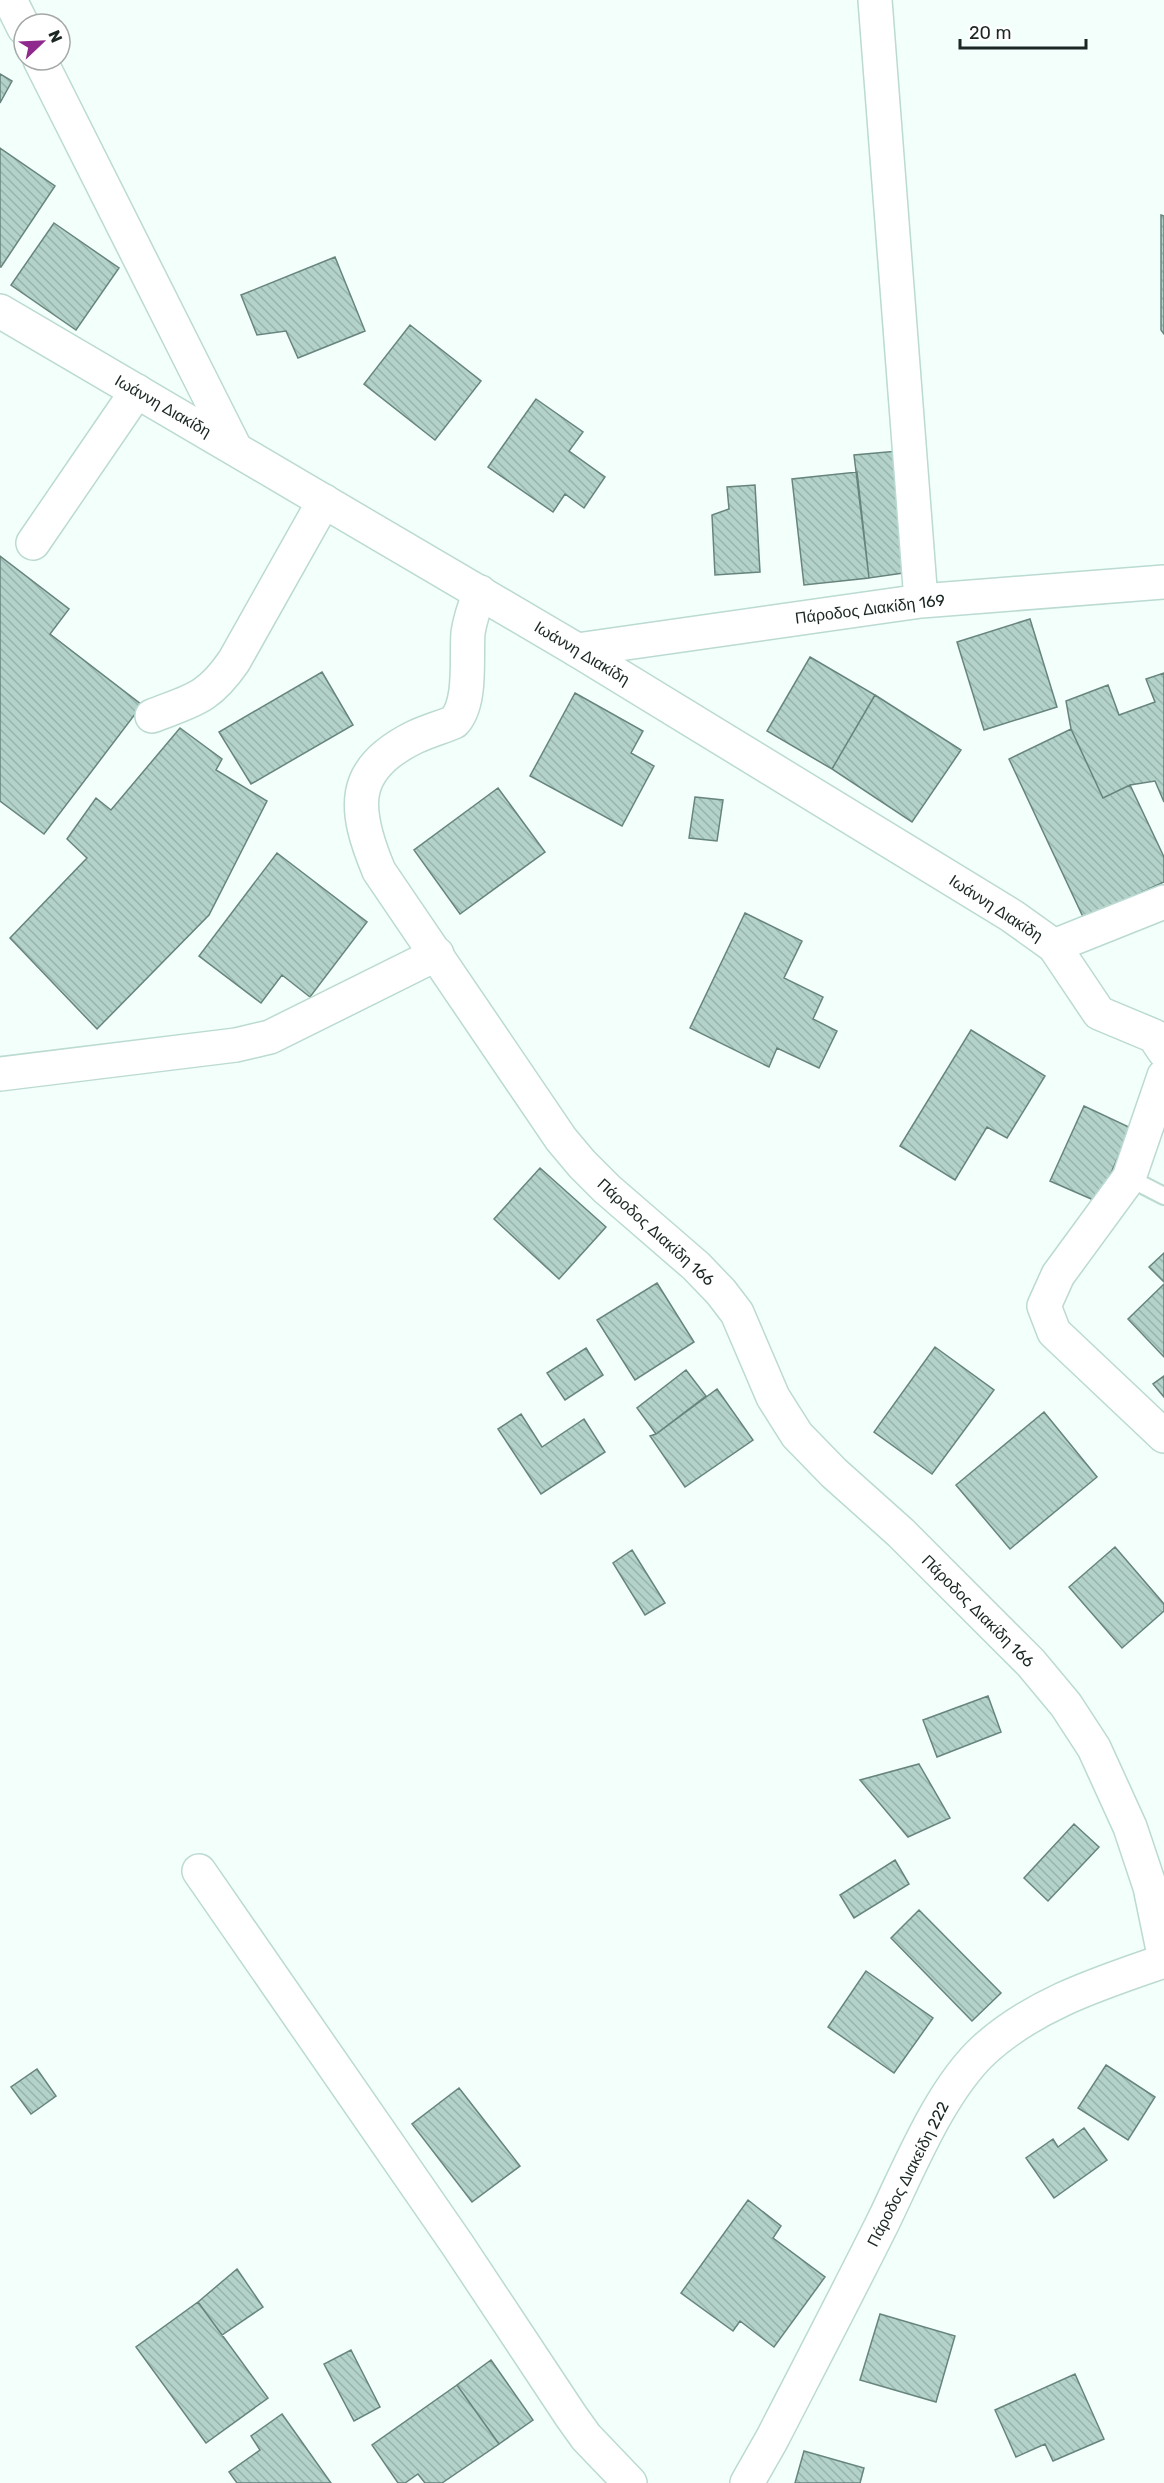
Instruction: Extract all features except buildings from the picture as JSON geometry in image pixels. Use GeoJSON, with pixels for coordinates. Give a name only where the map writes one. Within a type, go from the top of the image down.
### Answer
{"type":"FeatureCollection","features":[{"type":"Feature","properties":{"kind":"street"},"geometry":{"type":"LineString","coordinates":[[875,0],[921,601]]}},
{"type":"Feature","properties":{"kind":"street"},"geometry":{"type":"LineString","coordinates":[[46,72],[235,448]]}},
{"type":"Feature","properties":{"kind":"street","name":"Ιωάννη Διακίδη"},"geometry":{"type":"LineString","coordinates":[[0,311],[577,650],[1002,909],[1054,946],[1164,902]]}},
{"type":"Feature","properties":{"kind":"street"},"geometry":{"type":"LineString","coordinates":[[33,543],[137,392]]}},
{"type":"Feature","properties":{"kind":"street"},"geometry":{"type":"LineString","coordinates":[[152,716],[204,695],[219,682],[234,661],[324,501]]}},
{"type":"Feature","properties":{"kind":"street","name":"Πάροδος Διακίδη 169"},"geometry":{"type":"LineString","coordinates":[[577,650],[921,601],[1164,582]]}},
{"type":"Feature","properties":{"kind":"street","name":"Πάροδος Διακίδη 166"},"geometry":{"type":"LineString","coordinates":[[480,592],[468,632],[465,689],[463,706],[458,718],[454,722],[416,736],[390,752],[378,762],[364,780],[363,817],[370,852],[379,871],[536,1103],[582,1164],[696,1266],[737,1313],[772,1397],[796,1436],[901,1533],[1031,1663],[1066,1705],[1094,1748],[1130,1827],[1150,1887],[1164,1955]]}},
{"type":"Feature","properties":{"kind":"street"},"geometry":{"type":"LineString","coordinates":[[1054,946],[1099,1013],[1154,1036],[1164,1051]]}},
{"type":"Feature","properties":{"kind":"street"},"geometry":{"type":"LineString","coordinates":[[0,1074],[236,1045],[270,1038],[437,954]]}},
{"type":"Feature","properties":{"kind":"street"},"geometry":{"type":"LineString","coordinates":[[1164,1076],[1129,1178],[1059,1275],[1044,1306],[1054,1332],[1164,1436]]}},
{"type":"Feature","properties":{"kind":"street"},"geometry":{"type":"LineString","coordinates":[[200,1871],[457,2244],[586,2437],[630,2483]]}},
{"type":"Feature","properties":{"kind":"street","name":"Πάροδος Διακείδη 222"},"geometry":{"type":"LineString","coordinates":[[747,2483],[783,2418],[929,2130],[958,2080],[970,2065],[1003,2034],[1050,2005],[1164,1961]]}},
{"type":"Feature","properties":{"kind":"lane"},"geometry":{"type":"LineString","coordinates":[[1129,1178],[1164,1196]]}}]}
